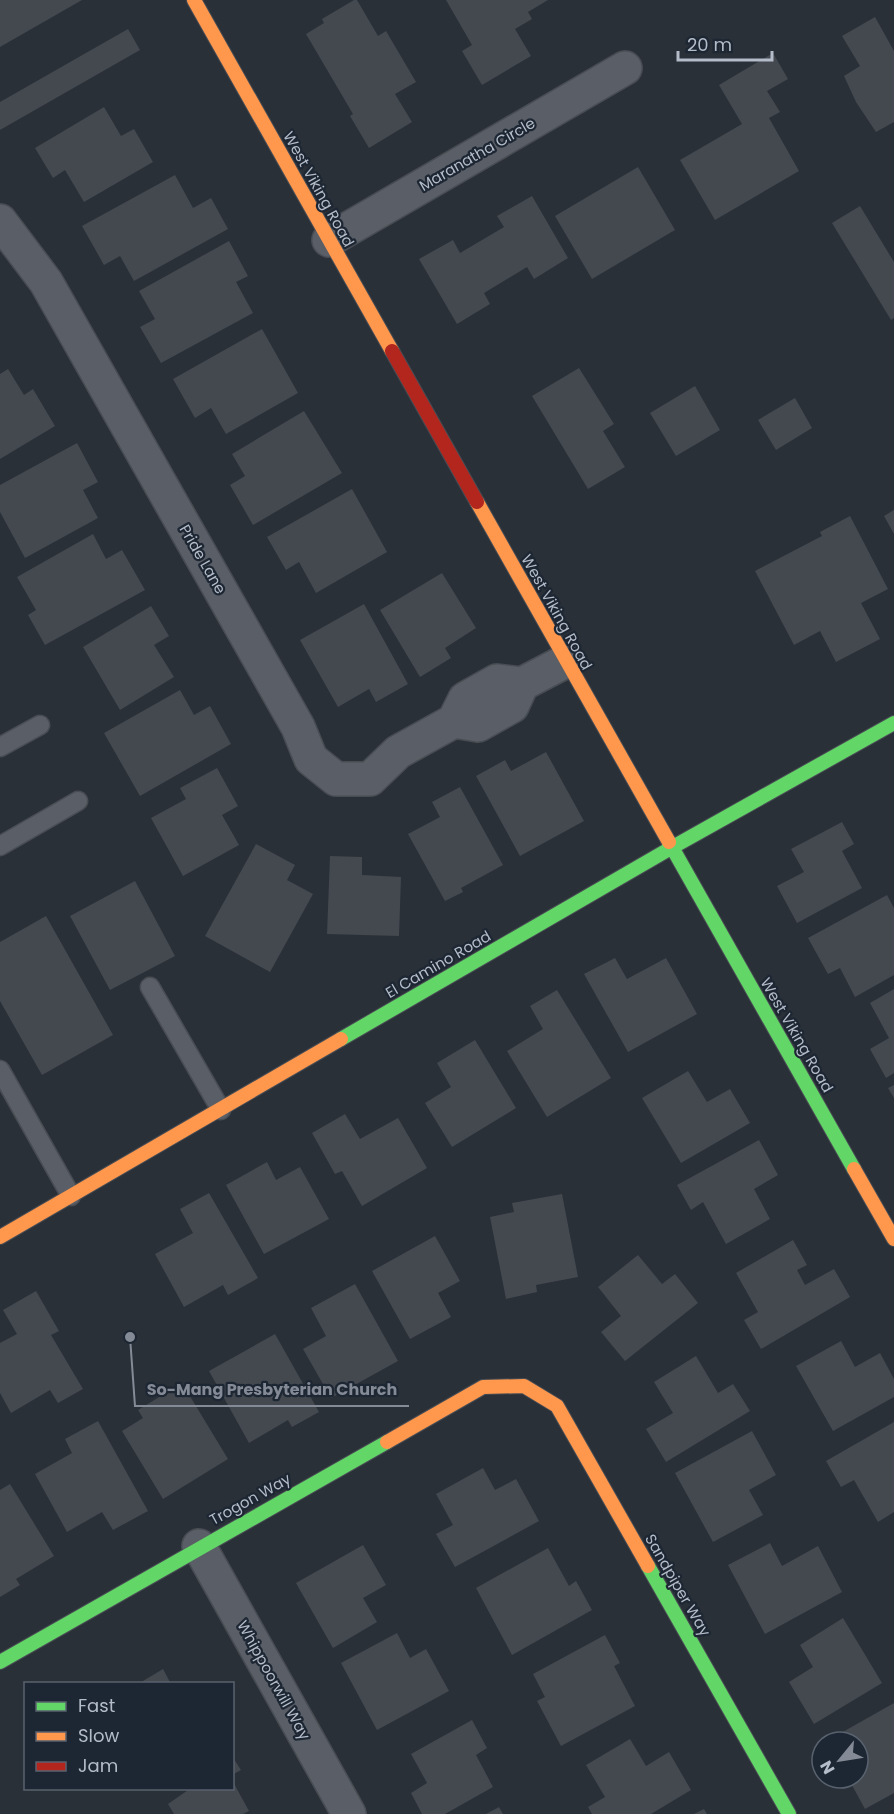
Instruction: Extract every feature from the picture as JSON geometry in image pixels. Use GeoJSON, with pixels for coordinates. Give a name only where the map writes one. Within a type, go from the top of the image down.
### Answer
{"type":"FeatureCollection","features":[{"type":"Feature","properties":{"kind":"street","name":"West Viking Road"},"geometry":{"type":"LineString","coordinates":[[194,0],[671,848],[894,1239]]}},
{"type":"Feature","properties":{"kind":"street","name":"Maranatha Circle"},"geometry":{"type":"LineString","coordinates":[[329,240],[625,68]]}},
{"type":"Feature","properties":{"kind":"street","name":"Pride Lane"},"geometry":{"type":"LineString","coordinates":[[0,220],[46,282],[298,726],[311,759],[336,779],[370,778],[398,752],[454,721],[465,699],[497,681],[522,684],[566,661]]}},
{"type":"Feature","properties":{"kind":"street","name":"El Camino Road"},"geometry":{"type":"LineString","coordinates":[[0,1237],[671,848],[894,723]]}},
{"type":"Feature","properties":{"kind":"street","name":"Trogon Way"},"geometry":{"type":"LineString","coordinates":[[0,1662],[199,1546],[483,1387],[524,1386]]}},
{"type":"Feature","properties":{"kind":"street","name":"Sandpiper Way"},"geometry":{"type":"LineString","coordinates":[[524,1386],[557,1406],[789,1814]]}},
{"type":"Feature","properties":{"kind":"street","name":"Whippoorwill Way"},"geometry":{"type":"LineString","coordinates":[[199,1546],[349,1814]]}},
{"type":"Feature","properties":{"kind":"lane"},"geometry":{"type":"LineString","coordinates":[[0,747],[40,725]]}},
{"type":"Feature","properties":{"kind":"lane"},"geometry":{"type":"LineString","coordinates":[[0,846],[78,801]]}},
{"type":"Feature","properties":{"kind":"lane"},"geometry":{"type":"LineString","coordinates":[[150,987],[221,1110]]}},
{"type":"Feature","properties":{"kind":"lane"},"geometry":{"type":"LineString","coordinates":[[0,1070],[71,1196]]}},
{"type":"Feature","properties":{"kind":"building"},"geometry":{"type":"Polygon","coordinates":[[[0,0],[82,0],[0,47],[0,0]]]}},
{"type":"Feature","properties":{"kind":"building"},"geometry":{"type":"Polygon","coordinates":[[[357,0],[378,36],[386,31],[416,82],[395,94],[412,122],[369,148],[350,116],[353,114],[306,34],[324,23],[322,19],[357,0]]]}},
{"type":"Feature","properties":{"kind":"building"},"geometry":{"type":"Polygon","coordinates":[[[446,0],[548,0],[528,12],[532,19],[515,29],[531,56],[482,85],[462,51],[472,45],[446,0]]]}},
{"type":"Feature","properties":{"kind":"building"},"geometry":{"type":"Polygon","coordinates":[[[875,17],[894,51],[894,122],[876,132],[856,102],[844,76],[860,66],[842,36],[875,17]]]}},
{"type":"Feature","properties":{"kind":"building"},"geometry":{"type":"Polygon","coordinates":[[[128,29],[140,50],[0,130],[0,102],[128,29]]]}},
{"type":"Feature","properties":{"kind":"building"},"geometry":{"type":"Polygon","coordinates":[[[773,53],[788,79],[767,91],[780,112],[769,118],[799,171],[715,220],[680,160],[742,124],[719,85],[773,53]]]}},
{"type":"Feature","properties":{"kind":"building"},"geometry":{"type":"Polygon","coordinates":[[[104,107],[121,136],[134,129],[153,162],[84,202],[65,170],[53,178],[35,148],[104,107]]]}},
{"type":"Feature","properties":{"kind":"building"},"geometry":{"type":"Polygon","coordinates":[[[638,167],[675,230],[592,279],[555,216],[638,167]]]}},
{"type":"Feature","properties":{"kind":"building"},"geometry":{"type":"Polygon","coordinates":[[[175,175],[193,208],[211,198],[228,229],[134,281],[120,256],[104,265],[82,226],[175,175]]]}},
{"type":"Feature","properties":{"kind":"building"},"geometry":{"type":"Polygon","coordinates":[[[532,196],[568,258],[534,279],[527,267],[484,293],[490,304],[457,324],[419,259],[453,240],[460,253],[504,227],[497,216],[532,196]]]}},
{"type":"Feature","properties":{"kind":"building"},"geometry":{"type":"Polygon","coordinates":[[[860,206],[894,262],[894,318],[891,320],[832,223],[860,206]]]}},
{"type":"Feature","properties":{"kind":"building"},"geometry":{"type":"Polygon","coordinates":[[[229,241],[248,276],[236,282],[253,313],[161,363],[140,327],[155,319],[139,291],[229,241]]]}},
{"type":"Feature","properties":{"kind":"building"},"geometry":{"type":"Polygon","coordinates":[[[262,329],[298,393],[226,434],[211,408],[195,418],[173,379],[262,329]]]}},
{"type":"Feature","properties":{"kind":"building"},"geometry":{"type":"Polygon","coordinates":[[[579,368],[614,424],[603,431],[625,467],[588,489],[532,396],[579,368]]]}},
{"type":"Feature","properties":{"kind":"building"},"geometry":{"type":"Polygon","coordinates":[[[8,369],[24,395],[33,389],[55,426],[0,459],[0,374],[8,369]]]}},
{"type":"Feature","properties":{"kind":"building"},"geometry":{"type":"Polygon","coordinates":[[[695,386],[720,430],[676,456],[650,413],[695,386]]]}},
{"type":"Feature","properties":{"kind":"building"},"geometry":{"type":"Polygon","coordinates":[[[795,398],[812,428],[776,450],[758,420],[795,398]]]}},
{"type":"Feature","properties":{"kind":"building"},"geometry":{"type":"Polygon","coordinates":[[[304,411],[342,473],[253,525],[230,485],[245,476],[232,454],[304,411]]]}},
{"type":"Feature","properties":{"kind":"building"},"geometry":{"type":"Polygon","coordinates":[[[77,443],[98,482],[83,490],[98,518],[25,558],[0,512],[0,485],[77,443]]]}},
{"type":"Feature","properties":{"kind":"building"},"geometry":{"type":"Polygon","coordinates":[[[352,489],[387,552],[316,593],[299,562],[286,570],[267,537],[352,489]]]}},
{"type":"Feature","properties":{"kind":"building"},"geometry":{"type":"Polygon","coordinates":[[[894,510],[894,534],[884,516],[894,510]]]}},
{"type":"Feature","properties":{"kind":"building"},"geometry":{"type":"Polygon","coordinates":[[[850,516],[888,589],[861,603],[880,639],[836,662],[820,631],[794,645],[755,571],[822,536],[820,532],[850,516]]]}},
{"type":"Feature","properties":{"kind":"building"},"geometry":{"type":"Polygon","coordinates":[[[93,534],[106,559],[122,550],[145,590],[45,645],[28,615],[36,610],[17,577],[93,534]]]}},
{"type":"Feature","properties":{"kind":"building"},"geometry":{"type":"Polygon","coordinates":[[[442,573],[476,628],[445,648],[451,658],[420,677],[380,610],[442,573]]]}},
{"type":"Feature","properties":{"kind":"building"},"geometry":{"type":"Polygon","coordinates":[[[364,604],[408,684],[376,702],[369,689],[338,707],[300,640],[364,604]]]}},
{"type":"Feature","properties":{"kind":"building"},"geometry":{"type":"Polygon","coordinates":[[[151,606],[169,636],[154,645],[174,677],[120,710],[83,647],[151,606]]]}},
{"type":"Feature","properties":{"kind":"building"},"geometry":{"type":"Polygon","coordinates":[[[180,690],[194,715],[210,706],[231,744],[140,796],[104,733],[180,690]]]}},
{"type":"Feature","properties":{"kind":"building"},"geometry":{"type":"Polygon","coordinates":[[[546,752],[584,821],[520,856],[476,776],[505,760],[511,771],[546,752]]]}},
{"type":"Feature","properties":{"kind":"building"},"geometry":{"type":"Polygon","coordinates":[[[217,768],[238,806],[222,815],[239,845],[183,876],[151,818],[186,799],[180,788],[217,768]]]}},
{"type":"Feature","properties":{"kind":"building"},"geometry":{"type":"Polygon","coordinates":[[[460,787],[503,865],[461,888],[463,892],[445,901],[408,834],[440,817],[432,802],[460,787]]]}},
{"type":"Feature","properties":{"kind":"building"},"geometry":{"type":"Polygon","coordinates":[[[842,822],[854,844],[842,851],[862,888],[797,923],[777,886],[804,872],[791,849],[842,822]]]}},
{"type":"Feature","properties":{"kind":"building"},"geometry":{"type":"Polygon","coordinates":[[[256,844],[295,865],[287,880],[313,894],[270,972],[205,936],[256,844]]]}},
{"type":"Feature","properties":{"kind":"building"},"geometry":{"type":"Polygon","coordinates":[[[330,856],[362,857],[362,875],[401,877],[399,936],[327,934],[330,856]]]}},
{"type":"Feature","properties":{"kind":"building"},"geometry":{"type":"Polygon","coordinates":[[[135,881],[175,956],[110,990],[70,916],[135,881]]]}},
{"type":"Feature","properties":{"kind":"building"},"geometry":{"type":"Polygon","coordinates":[[[887,895],[894,908],[894,975],[855,997],[840,968],[828,974],[808,938],[887,895]]]}},
{"type":"Feature","properties":{"kind":"building"},"geometry":{"type":"Polygon","coordinates":[[[46,916],[113,1035],[42,1075],[0,1001],[0,942],[46,916]]]}},
{"type":"Feature","properties":{"kind":"building"},"geometry":{"type":"Polygon","coordinates":[[[615,958],[627,979],[666,958],[697,1014],[628,1052],[584,974],[615,958]]]}},
{"type":"Feature","properties":{"kind":"building"},"geometry":{"type":"Polygon","coordinates":[[[894,989],[894,1073],[886,1078],[870,1049],[889,1038],[870,1003],[894,989]]]}},
{"type":"Feature","properties":{"kind":"building"},"geometry":{"type":"Polygon","coordinates":[[[557,990],[611,1078],[547,1117],[507,1051],[543,1029],[530,1006],[557,990]]]}},
{"type":"Feature","properties":{"kind":"building"},"geometry":{"type":"Polygon","coordinates":[[[475,1040],[516,1108],[452,1147],[425,1103],[451,1087],[437,1063],[475,1040]]]}},
{"type":"Feature","properties":{"kind":"building"},"geometry":{"type":"Polygon","coordinates":[[[688,1071],[707,1102],[730,1089],[750,1123],[681,1163],[642,1098],[688,1071]]]}},
{"type":"Feature","properties":{"kind":"building"},"geometry":{"type":"Polygon","coordinates":[[[894,1085],[894,1098],[888,1088],[894,1085]]]}},
{"type":"Feature","properties":{"kind":"building"},"geometry":{"type":"Polygon","coordinates":[[[345,1114],[360,1139],[398,1118],[427,1168],[362,1206],[342,1171],[335,1174],[312,1133],[345,1114]]]}},
{"type":"Feature","properties":{"kind":"building"},"geometry":{"type":"Polygon","coordinates":[[[759,1140],[778,1175],[754,1189],[770,1219],[726,1244],[703,1202],[691,1210],[677,1185],[759,1140]]]}},
{"type":"Feature","properties":{"kind":"building"},"geometry":{"type":"Polygon","coordinates":[[[267,1162],[276,1180],[300,1167],[329,1219],[264,1254],[226,1185],[267,1162]]]}},
{"type":"Feature","properties":{"kind":"building"},"geometry":{"type":"Polygon","coordinates":[[[209,1193],[258,1278],[228,1295],[223,1285],[184,1307],[155,1254],[193,1233],[180,1209],[209,1193]]]}},
{"type":"Feature","properties":{"kind":"building"},"geometry":{"type":"Polygon","coordinates":[[[562,1194],[578,1277],[536,1285],[537,1292],[506,1299],[490,1217],[514,1212],[512,1203],[562,1194]]]}},
{"type":"Feature","properties":{"kind":"building"},"geometry":{"type":"Polygon","coordinates":[[[435,1236],[460,1281],[438,1293],[451,1317],[410,1339],[372,1271],[435,1236]]]}},
{"type":"Feature","properties":{"kind":"building"},"geometry":{"type":"Polygon","coordinates":[[[793,1240],[807,1265],[797,1270],[805,1285],[834,1269],[850,1297],[761,1349],[744,1320],[758,1312],[736,1273],[793,1240]]]}},
{"type":"Feature","properties":{"kind":"building"},"geometry":{"type":"Polygon","coordinates":[[[638,1255],[662,1284],[675,1274],[698,1303],[625,1361],[601,1332],[621,1316],[598,1287],[638,1255]]]}},
{"type":"Feature","properties":{"kind":"building"},"geometry":{"type":"Polygon","coordinates":[[[355,1284],[398,1361],[331,1398],[303,1349],[326,1336],[311,1308],[355,1284]]]}},
{"type":"Feature","properties":{"kind":"building"},"geometry":{"type":"Polygon","coordinates":[[[36,1291],[59,1331],[51,1335],[83,1389],[58,1403],[50,1390],[11,1413],[0,1393],[0,1343],[17,1334],[3,1310],[36,1291]]]}},
{"type":"Feature","properties":{"kind":"building"},"geometry":{"type":"Polygon","coordinates":[[[275,1334],[319,1412],[292,1427],[288,1420],[249,1443],[209,1371],[275,1334]]]}},
{"type":"Feature","properties":{"kind":"building"},"geometry":{"type":"Polygon","coordinates":[[[841,1341],[855,1367],[880,1353],[894,1379],[894,1397],[833,1431],[796,1366],[841,1341]]]}},
{"type":"Feature","properties":{"kind":"building"},"geometry":{"type":"Polygon","coordinates":[[[696,1356],[718,1393],[733,1384],[750,1411],[666,1462],[646,1429],[673,1413],[654,1382],[696,1356]]]}},
{"type":"Feature","properties":{"kind":"building"},"geometry":{"type":"Polygon","coordinates":[[[182,1383],[228,1459],[163,1499],[122,1431],[143,1418],[138,1410],[182,1383]]]}},
{"type":"Feature","properties":{"kind":"building"},"geometry":{"type":"Polygon","coordinates":[[[98,1421],[148,1511],[113,1530],[102,1512],[67,1532],[35,1474],[72,1453],[65,1439],[98,1421]]]}},
{"type":"Feature","properties":{"kind":"building"},"geometry":{"type":"Polygon","coordinates":[[[894,1422],[894,1512],[878,1522],[854,1480],[841,1487],[826,1461],[894,1422]]]}},
{"type":"Feature","properties":{"kind":"building"},"geometry":{"type":"Polygon","coordinates":[[[752,1431],[776,1475],[749,1490],[763,1515],[713,1542],[675,1473],[752,1431]]]}},
{"type":"Feature","properties":{"kind":"building"},"geometry":{"type":"Polygon","coordinates":[[[483,1468],[495,1490],[516,1479],[539,1521],[455,1567],[436,1534],[453,1525],[436,1494],[483,1468]]]}},
{"type":"Feature","properties":{"kind":"building"},"geometry":{"type":"Polygon","coordinates":[[[10,1484],[54,1556],[16,1579],[20,1585],[0,1597],[0,1490],[10,1484]]]}},
{"type":"Feature","properties":{"kind":"building"},"geometry":{"type":"Polygon","coordinates":[[[770,1543],[782,1566],[818,1546],[842,1592],[765,1634],[728,1565],[770,1543]]]}},
{"type":"Feature","properties":{"kind":"building"},"geometry":{"type":"Polygon","coordinates":[[[363,1545],[386,1585],[363,1598],[377,1622],[333,1648],[296,1583],[363,1545]]]}},
{"type":"Feature","properties":{"kind":"building"},"geometry":{"type":"Polygon","coordinates":[[[548,1548],[569,1586],[576,1581],[592,1610],[512,1655],[476,1588],[548,1548]]]}},
{"type":"Feature","properties":{"kind":"building"},"geometry":{"type":"Polygon","coordinates":[[[843,1618],[882,1683],[814,1724],[789,1682],[813,1667],[800,1645],[843,1618]]]}},
{"type":"Feature","properties":{"kind":"building"},"geometry":{"type":"Polygon","coordinates":[[[397,1633],[410,1658],[426,1649],[449,1691],[377,1730],[341,1663],[397,1633]]]}},
{"type":"Feature","properties":{"kind":"building"},"geometry":{"type":"Polygon","coordinates":[[[605,1635],[620,1663],[614,1666],[635,1706],[561,1746],[537,1701],[545,1697],[533,1674],[605,1635]]]}},
{"type":"Feature","properties":{"kind":"building"},"geometry":{"type":"Polygon","coordinates":[[[163,1669],[170,1682],[141,1682],[163,1669]]]}},
{"type":"Feature","properties":{"kind":"building"},"geometry":{"type":"Polygon","coordinates":[[[894,1703],[894,1793],[865,1809],[855,1790],[870,1790],[870,1730],[846,1730],[894,1703]]]}},
{"type":"Feature","properties":{"kind":"building"},"geometry":{"type":"Polygon","coordinates":[[[472,1720],[487,1748],[476,1755],[493,1787],[445,1814],[422,1814],[411,1793],[427,1783],[411,1754],[472,1720]]]}},
{"type":"Feature","properties":{"kind":"building"},"geometry":{"type":"Polygon","coordinates":[[[630,1739],[646,1766],[669,1752],[691,1790],[651,1814],[592,1814],[588,1807],[605,1797],[586,1765],[630,1739]]]}},
{"type":"Feature","properties":{"kind":"building"},"geometry":{"type":"Polygon","coordinates":[[[234,1759],[241,1770],[234,1774],[234,1759]]]}},
{"type":"Feature","properties":{"kind":"building"},"geometry":{"type":"Polygon","coordinates":[[[234,1784],[249,1811],[243,1814],[174,1814],[168,1804],[188,1790],[234,1790],[234,1784]]]}},
{"type":"Feature","properties":{"kind":"building"},"geometry":{"type":"Polygon","coordinates":[[[499,1807],[503,1814],[486,1814],[499,1807]]]}},
{"type":"Feature","properties":{"kind":"building"},"geometry":{"type":"Polygon","coordinates":[[[704,1809],[707,1814],[694,1814],[704,1809]]]}},
{"type":"Feature","properties":{"kind":"traffic: fast"},"geometry":{"type":"LineString","coordinates":[[341,1039],[671,848],[894,723]]}},
{"type":"Feature","properties":{"kind":"traffic: fast"},"geometry":{"type":"LineString","coordinates":[[669,842],[854,1169]]}},
{"type":"Feature","properties":{"kind":"traffic: fast"},"geometry":{"type":"LineString","coordinates":[[0,1662],[387,1442]]}},
{"type":"Feature","properties":{"kind":"traffic: fast"},"geometry":{"type":"LineString","coordinates":[[648,1566],[789,1814]]}},
{"type":"Feature","properties":{"kind":"traffic: slow"},"geometry":{"type":"LineString","coordinates":[[194,0],[392,351]]}},
{"type":"Feature","properties":{"kind":"traffic: slow"},"geometry":{"type":"LineString","coordinates":[[477,502],[669,842]]}},
{"type":"Feature","properties":{"kind":"traffic: slow"},"geometry":{"type":"LineString","coordinates":[[0,1237],[341,1039]]}},
{"type":"Feature","properties":{"kind":"traffic: slow"},"geometry":{"type":"LineString","coordinates":[[854,1169],[894,1239]]}},
{"type":"Feature","properties":{"kind":"traffic: slow"},"geometry":{"type":"LineString","coordinates":[[387,1442],[483,1387],[524,1386],[557,1406],[648,1566]]}},
{"type":"Feature","properties":{"kind":"traffic: jam"},"geometry":{"type":"LineString","coordinates":[[392,351],[477,502]]}},
{"type":"Feature","properties":{"kind":"place","name":"So-Mang Presbyterian Church"},"geometry":{"type":"Point","coordinates":[130,1337]}}]}
